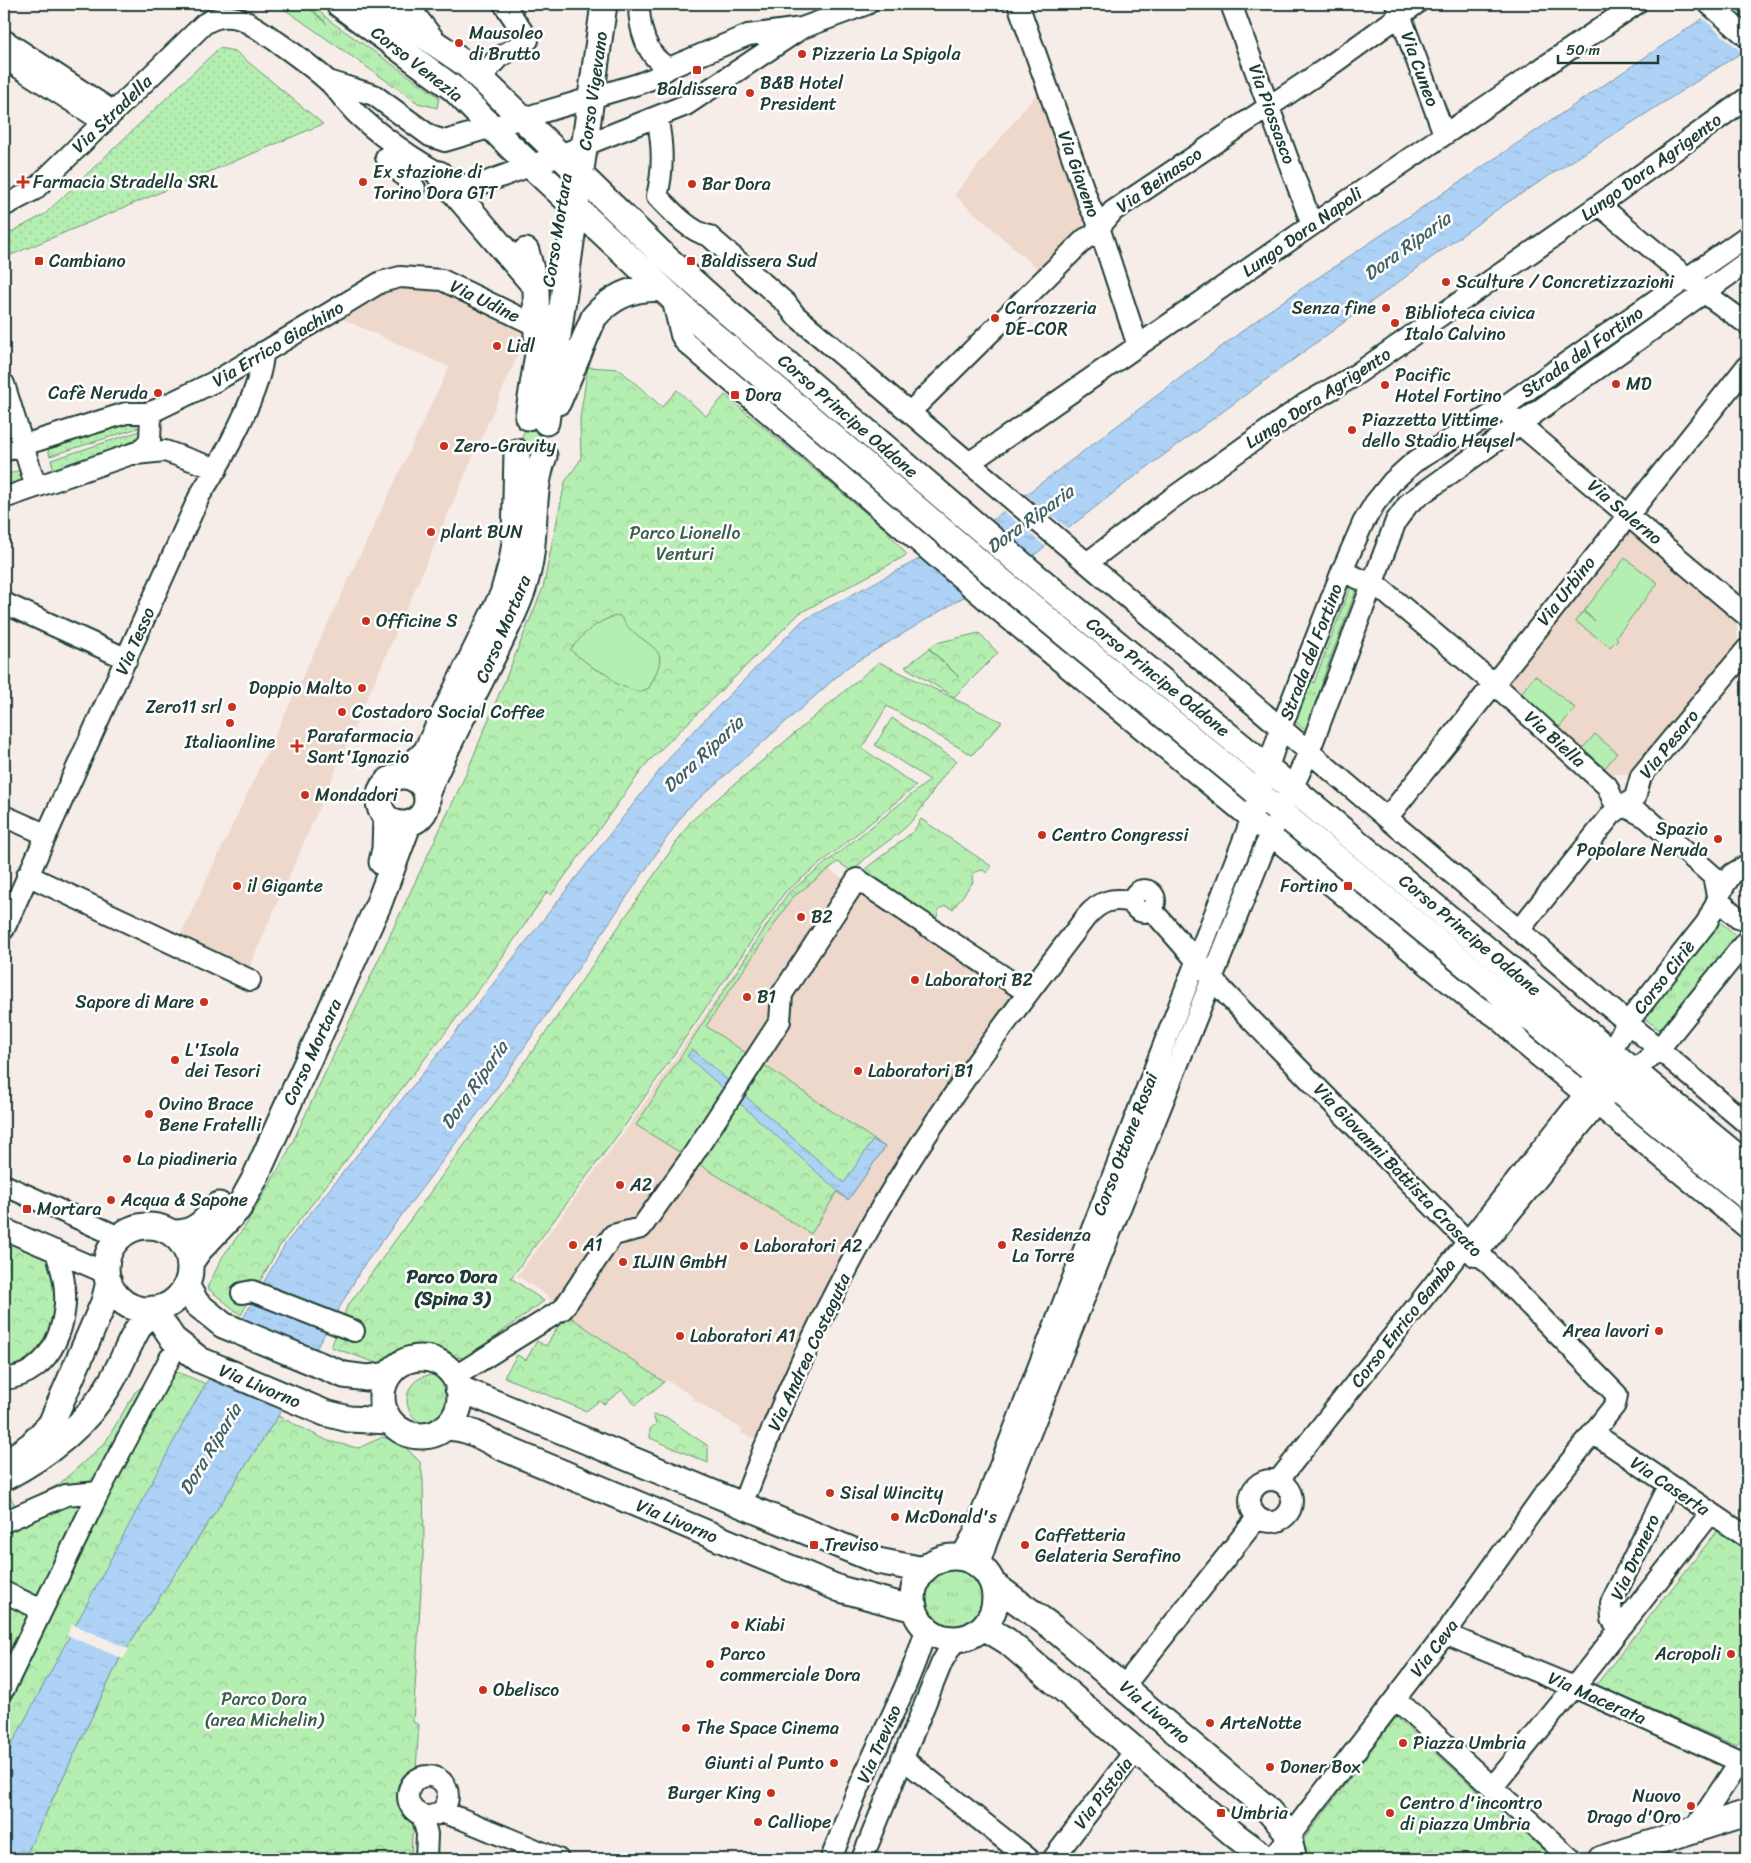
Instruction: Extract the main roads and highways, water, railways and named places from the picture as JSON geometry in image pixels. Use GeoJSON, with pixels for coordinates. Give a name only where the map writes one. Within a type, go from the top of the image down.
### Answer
{"type":"FeatureCollection","features":[{"type":"Feature","properties":{"kind":"main road","name":"Corso Venezia"},"geometry":{"type":"LineString","coordinates":[[339,4],[454,89],[492,128]]}},
{"type":"Feature","properties":{"kind":"main road","name":"Corso Venezia"},"geometry":{"type":"LineString","coordinates":[[377,4],[439,48],[467,65],[522,119],[573,158]]}},
{"type":"Feature","properties":{"kind":"main road","name":"Corso Vigevano"},"geometry":{"type":"LineString","coordinates":[[585,100],[595,4]]}},
{"type":"Feature","properties":{"kind":"main road","name":"Corso Vigevano"},"geometry":{"type":"LineString","coordinates":[[585,100],[604,4]]}},
{"type":"Feature","properties":{"kind":"main road","name":"Corso Mortara"},"geometry":{"type":"LineString","coordinates":[[573,158],[585,100]]}},
{"type":"Feature","properties":{"kind":"main road","name":"Corso Principe Oddone"},"geometry":{"type":"LineString","coordinates":[[492,128],[667,294],[924,531],[1002,598],[1259,794],[1276,823],[1598,1090],[1747,1197]]}},
{"type":"Feature","properties":{"kind":"main road","name":"Corso Principe Oddone"},"geometry":{"type":"LineString","coordinates":[[573,158],[728,313],[954,507],[1747,1164]]}},
{"type":"Feature","properties":{"kind":"main road","name":"Corso Vigevano"},"geometry":{"type":"LineString","coordinates":[[570,202],[573,158]]}},
{"type":"Feature","properties":{"kind":"main road"},"geometry":{"type":"LineString","coordinates":[[439,174],[535,285]]}},
{"type":"Feature","properties":{"kind":"main road","name":"Corso Mortara"},"geometry":{"type":"LineString","coordinates":[[402,775],[426,752],[502,594],[512,562],[531,430],[570,202]]}},
{"type":"Feature","properties":{"kind":"main road"},"geometry":{"type":"LineString","coordinates":[[526,251],[535,285],[538,327],[529,376],[518,407],[531,430],[555,408],[594,316],[604,305],[618,296],[643,288],[667,294]]}},
{"type":"Feature","properties":{"kind":"main road","name":"Corso Mortara"},"geometry":{"type":"LineString","coordinates":[[427,792],[452,737],[479,687],[525,582],[534,542],[539,470],[544,456],[530,459],[531,430]]}},
{"type":"Feature","properties":{"kind":"main road"},"geometry":{"type":"LineString","coordinates":[[402,775],[418,780],[427,792],[426,807],[417,821],[397,821],[379,802],[381,790],[389,782],[402,775]]}},
{"type":"Feature","properties":{"kind":"main road","name":"Corso Mortara"},"geometry":{"type":"LineString","coordinates":[[175,1234],[186,1233],[202,1224],[222,1202],[246,1158],[368,898],[397,821]]}},
{"type":"Feature","properties":{"kind":"main road","name":"Corso Mortara"},"geometry":{"type":"LineString","coordinates":[[188,1275],[199,1250],[238,1209],[254,1180],[379,903],[397,821]]}},
{"type":"Feature","properties":{"kind":"main road"},"geometry":{"type":"LineString","coordinates":[[4,1463],[31,1445],[51,1424],[104,1302],[108,1277],[109,1250],[119,1237],[134,1229],[143,1227],[163,1229],[175,1234],[185,1246],[188,1275],[197,1304],[223,1325],[324,1367],[356,1377],[388,1375]]}},
{"type":"Feature","properties":{"kind":"main road"},"geometry":{"type":"LineString","coordinates":[[4,1478],[46,1453],[71,1434],[91,1412],[111,1383],[141,1322],[153,1309],[173,1302],[188,1275]]}},
{"type":"Feature","properties":{"kind":"main road"},"geometry":{"type":"LineString","coordinates":[[108,1277],[121,1299],[130,1305],[153,1309]]}},
{"type":"Feature","properties":{"kind":"main road","name":"Via Livorno"},"geometry":{"type":"LineString","coordinates":[[153,1309],[171,1349],[339,1418],[389,1421]]}},
{"type":"Feature","properties":{"kind":"main road"},"geometry":{"type":"LineString","coordinates":[[4,1495],[26,1485],[77,1446],[104,1415],[144,1342],[156,1337],[171,1349]]}},
{"type":"Feature","properties":{"kind":"main road"},"geometry":{"type":"LineString","coordinates":[[456,1382],[458,1409],[454,1417],[444,1428],[433,1435],[416,1436],[401,1431],[389,1421],[382,1399],[382,1390],[388,1375],[399,1365],[419,1358],[439,1363],[456,1382],[870,1558],[891,1565],[924,1570]]}},
{"type":"Feature","properties":{"kind":"main road"},"geometry":{"type":"LineString","coordinates":[[4,1446],[22,1434],[66,1388]]}},
{"type":"Feature","properties":{"kind":"main road","name":"Via Livorno"},"geometry":{"type":"LineString","coordinates":[[444,1428],[458,1427],[468,1430],[501,1447],[840,1589],[920,1619]]}},
{"type":"Feature","properties":{"kind":"main road"},"geometry":{"type":"LineString","coordinates":[[940,1559],[978,1569],[994,1607],[984,1627],[968,1638],[955,1640],[939,1637],[920,1619],[914,1589],[924,1570],[940,1559]]}},
{"type":"Feature","properties":{"kind":"main road","name":"Via Livorno"},"geometry":{"type":"LineString","coordinates":[[978,1569],[1124,1686],[1264,1806],[1282,1823],[1291,1848]]}},
{"type":"Feature","properties":{"kind":"main road"},"geometry":{"type":"LineString","coordinates":[[984,1627],[1007,1641],[1236,1836],[1267,1859]]}},
{"type":"Feature","properties":{"kind":"main road"},"geometry":{"type":"LineString","coordinates":[[1601,1859],[1747,1812]]}},
{"type":"Feature","properties":{"kind":"water","name":"Dora Riparia"},"geometry":{"type":"Polygon","coordinates":[[[1724,4],[1747,4],[1747,49],[1499,208],[1130,480],[1037,553],[849,666],[686,810],[494,1092],[362,1268],[278,1416],[120,1658],[24,1859],[4,1859],[4,1759],[185,1420],[286,1243],[440,1052],[677,748],[802,621],[991,521],[1270,310],[1724,4]]]}},
{"type":"Feature","properties":{"kind":"water"},"geometry":{"type":"Polygon","coordinates":[[[692,1049],[844,1183],[873,1140],[885,1147],[848,1200],[687,1056],[692,1049]]]}},
{"type":"Feature","properties":{"kind":"place","name":"Mausoleo di Brutto"},"geometry":{"type":"Point","coordinates":[459,43]}},
{"type":"Feature","properties":{"kind":"place","name":"Pizzeria La Spigola"},"geometry":{"type":"Point","coordinates":[802,54]}},
{"type":"Feature","properties":{"kind":"place","name":"Baldissera"},"geometry":{"type":"Point","coordinates":[697,70]}},
{"type":"Feature","properties":{"kind":"place","name":"B&B Hotel President"},"geometry":{"type":"Point","coordinates":[750,93]}},
{"type":"Feature","properties":{"kind":"place","name":"Farmacia Stradella SRL"},"geometry":{"type":"Point","coordinates":[23,182]}},
{"type":"Feature","properties":{"kind":"place","name":"Ex stazione di Torino Dora GTT"},"geometry":{"type":"Point","coordinates":[363,182]}},
{"type":"Feature","properties":{"kind":"place","name":"Bar Dora"},"geometry":{"type":"Point","coordinates":[692,184]}},
{"type":"Feature","properties":{"kind":"place","name":"Cambiano"},"geometry":{"type":"Point","coordinates":[39,261]}},
{"type":"Feature","properties":{"kind":"place","name":"Baldissera Sud"},"geometry":{"type":"Point","coordinates":[691,261]}},
{"type":"Feature","properties":{"kind":"place","name":"Sculture / Concretizzazioni"},"geometry":{"type":"Point","coordinates":[1446,282]}},
{"type":"Feature","properties":{"kind":"place","name":"Senza fine"},"geometry":{"type":"Point","coordinates":[1386,308]}},
{"type":"Feature","properties":{"kind":"place","name":"Carrozzeria DE-COR"},"geometry":{"type":"Point","coordinates":[995,318]}},
{"type":"Feature","properties":{"kind":"place","name":"Biblioteca civica Italo Calvino"},"geometry":{"type":"Point","coordinates":[1395,323]}},
{"type":"Feature","properties":{"kind":"place","name":"Lidl"},"geometry":{"type":"Point","coordinates":[497,346]}},
{"type":"Feature","properties":{"kind":"place","name":"MD"},"geometry":{"type":"Point","coordinates":[1616,384]}},
{"type":"Feature","properties":{"kind":"place","name":"Pacific Hotel Fortino"},"geometry":{"type":"Point","coordinates":[1385,385]}},
{"type":"Feature","properties":{"kind":"place","name":"Cafè Neruda"},"geometry":{"type":"Point","coordinates":[158,393]}},
{"type":"Feature","properties":{"kind":"place","name":"Dora"},"geometry":{"type":"Point","coordinates":[735,395]}},
{"type":"Feature","properties":{"kind":"place","name":"Piazzetta Vittime dello Stadio Heysel"},"geometry":{"type":"Point","coordinates":[1352,430]}},
{"type":"Feature","properties":{"kind":"place","name":"Zero-Gravity"},"geometry":{"type":"Point","coordinates":[444,446]}},
{"type":"Feature","properties":{"kind":"place","name":"plant BUN"},"geometry":{"type":"Point","coordinates":[431,532]}},
{"type":"Feature","properties":{"kind":"place","name":"Officine S"},"geometry":{"type":"Point","coordinates":[366,621]}},
{"type":"Feature","properties":{"kind":"place","name":"Doppio Malto"},"geometry":{"type":"Point","coordinates":[362,688]}},
{"type":"Feature","properties":{"kind":"place","name":"Zero11 srl"},"geometry":{"type":"Point","coordinates":[232,707]}},
{"type":"Feature","properties":{"kind":"place","name":"Costadoro Social Coffee"},"geometry":{"type":"Point","coordinates":[342,712]}},
{"type":"Feature","properties":{"kind":"place","name":"Italiaonline"},"geometry":{"type":"Point","coordinates":[230,723]}},
{"type":"Feature","properties":{"kind":"place","name":"Parafarmacia Sant'Ignazio"},"geometry":{"type":"Point","coordinates":[297,746]}},
{"type":"Feature","properties":{"kind":"place","name":"Mondadori"},"geometry":{"type":"Point","coordinates":[305,795]}},
{"type":"Feature","properties":{"kind":"place","name":"Centro Congressi"},"geometry":{"type":"Point","coordinates":[1042,835]}},
{"type":"Feature","properties":{"kind":"place","name":"Spazio Popolare Neruda"},"geometry":{"type":"Point","coordinates":[1718,839]}},
{"type":"Feature","properties":{"kind":"place","name":"il Gigante"},"geometry":{"type":"Point","coordinates":[237,886]}},
{"type":"Feature","properties":{"kind":"place","name":"Fortino"},"geometry":{"type":"Point","coordinates":[1348,886]}},
{"type":"Feature","properties":{"kind":"place","name":"B2"},"geometry":{"type":"Point","coordinates":[801,917]}},
{"type":"Feature","properties":{"kind":"place","name":"Laboratori B2"},"geometry":{"type":"Point","coordinates":[915,980]}},
{"type":"Feature","properties":{"kind":"place","name":"B1"},"geometry":{"type":"Point","coordinates":[747,997]}},
{"type":"Feature","properties":{"kind":"place","name":"Sapore di Mare"},"geometry":{"type":"Point","coordinates":[204,1002]}},
{"type":"Feature","properties":{"kind":"place","name":"L'Isola dei Tesori"},"geometry":{"type":"Point","coordinates":[175,1060]}},
{"type":"Feature","properties":{"kind":"place","name":"Laboratori B1"},"geometry":{"type":"Point","coordinates":[858,1071]}},
{"type":"Feature","properties":{"kind":"place","name":"Ovino Brace Bene Fratelli"},"geometry":{"type":"Point","coordinates":[149,1114]}},
{"type":"Feature","properties":{"kind":"place","name":"La piadineria"},"geometry":{"type":"Point","coordinates":[127,1159]}},
{"type":"Feature","properties":{"kind":"place","name":"A2"},"geometry":{"type":"Point","coordinates":[620,1185]}},
{"type":"Feature","properties":{"kind":"place","name":"Acqua & Sapone"},"geometry":{"type":"Point","coordinates":[111,1200]}},
{"type":"Feature","properties":{"kind":"place","name":"Mortara"},"geometry":{"type":"Point","coordinates":[27,1209]}},
{"type":"Feature","properties":{"kind":"place","name":"A1"},"geometry":{"type":"Point","coordinates":[573,1245]}},
{"type":"Feature","properties":{"kind":"place","name":"Residenza La Torre"},"geometry":{"type":"Point","coordinates":[1002,1245]}},
{"type":"Feature","properties":{"kind":"place","name":"Laboratori A2"},"geometry":{"type":"Point","coordinates":[744,1246]}},
{"type":"Feature","properties":{"kind":"place","name":"ILJIN GmbH"},"geometry":{"type":"Point","coordinates":[623,1262]}},
{"type":"Feature","properties":{"kind":"place","name":"Area lavori"},"geometry":{"type":"Point","coordinates":[1659,1331]}},
{"type":"Feature","properties":{"kind":"place","name":"Laboratori A1"},"geometry":{"type":"Point","coordinates":[680,1336]}},
{"type":"Feature","properties":{"kind":"place","name":"Sisal Wincity"},"geometry":{"type":"Point","coordinates":[830,1493]}},
{"type":"Feature","properties":{"kind":"place","name":"McDonald's"},"geometry":{"type":"Point","coordinates":[895,1517]}},
{"type":"Feature","properties":{"kind":"place","name":"Treviso"},"geometry":{"type":"Point","coordinates":[814,1545]}},
{"type":"Feature","properties":{"kind":"place","name":"Caffetteria Gelateria Serafino"},"geometry":{"type":"Point","coordinates":[1025,1545]}},
{"type":"Feature","properties":{"kind":"place","name":"Kiabi"},"geometry":{"type":"Point","coordinates":[735,1625]}},
{"type":"Feature","properties":{"kind":"place","name":"Acropoli"},"geometry":{"type":"Point","coordinates":[1731,1654]}},
{"type":"Feature","properties":{"kind":"place","name":"Parco commerciale Dora"},"geometry":{"type":"Point","coordinates":[710,1664]}},
{"type":"Feature","properties":{"kind":"place","name":"Obelisco"},"geometry":{"type":"Point","coordinates":[483,1690]}},
{"type":"Feature","properties":{"kind":"place","name":"ArteNotte"},"geometry":{"type":"Point","coordinates":[1210,1723]}},
{"type":"Feature","properties":{"kind":"place","name":"The Space Cinema"},"geometry":{"type":"Point","coordinates":[686,1728]}},
{"type":"Feature","properties":{"kind":"place","name":"Piazza Umbria"},"geometry":{"type":"Point","coordinates":[1403,1743]}},
{"type":"Feature","properties":{"kind":"place","name":"Giunti al Punto"},"geometry":{"type":"Point","coordinates":[834,1763]}},
{"type":"Feature","properties":{"kind":"place","name":"Doner Box"},"geometry":{"type":"Point","coordinates":[1270,1767]}},
{"type":"Feature","properties":{"kind":"place","name":"Burger King"},"geometry":{"type":"Point","coordinates":[771,1793]}},
{"type":"Feature","properties":{"kind":"place","name":"Nuovo Drago d'Oro"},"geometry":{"type":"Point","coordinates":[1691,1806]}},
{"type":"Feature","properties":{"kind":"place","name":"Umbria"},"geometry":{"type":"Point","coordinates":[1221,1813]}},
{"type":"Feature","properties":{"kind":"place","name":"Centro d'incontro di piazza Umbria"},"geometry":{"type":"Point","coordinates":[1390,1813]}},
{"type":"Feature","properties":{"kind":"place","name":"Calliope"},"geometry":{"type":"Point","coordinates":[758,1822]}},
{"type":"Feature","properties":{"kind":"district","name":"Parco Dora (Spina 3)"},"geometry":{"type":"Point","coordinates":[452,1287]}},
{"type":"Feature","properties":{"kind":"park label","name":"Parco Lionello Venturi"},"geometry":{"type":"Point","coordinates":[685,543]}},
{"type":"Feature","properties":{"kind":"park label","name":"Parco Dora (area Michelin)"},"geometry":{"type":"Point","coordinates":[264,1709]}}]}
